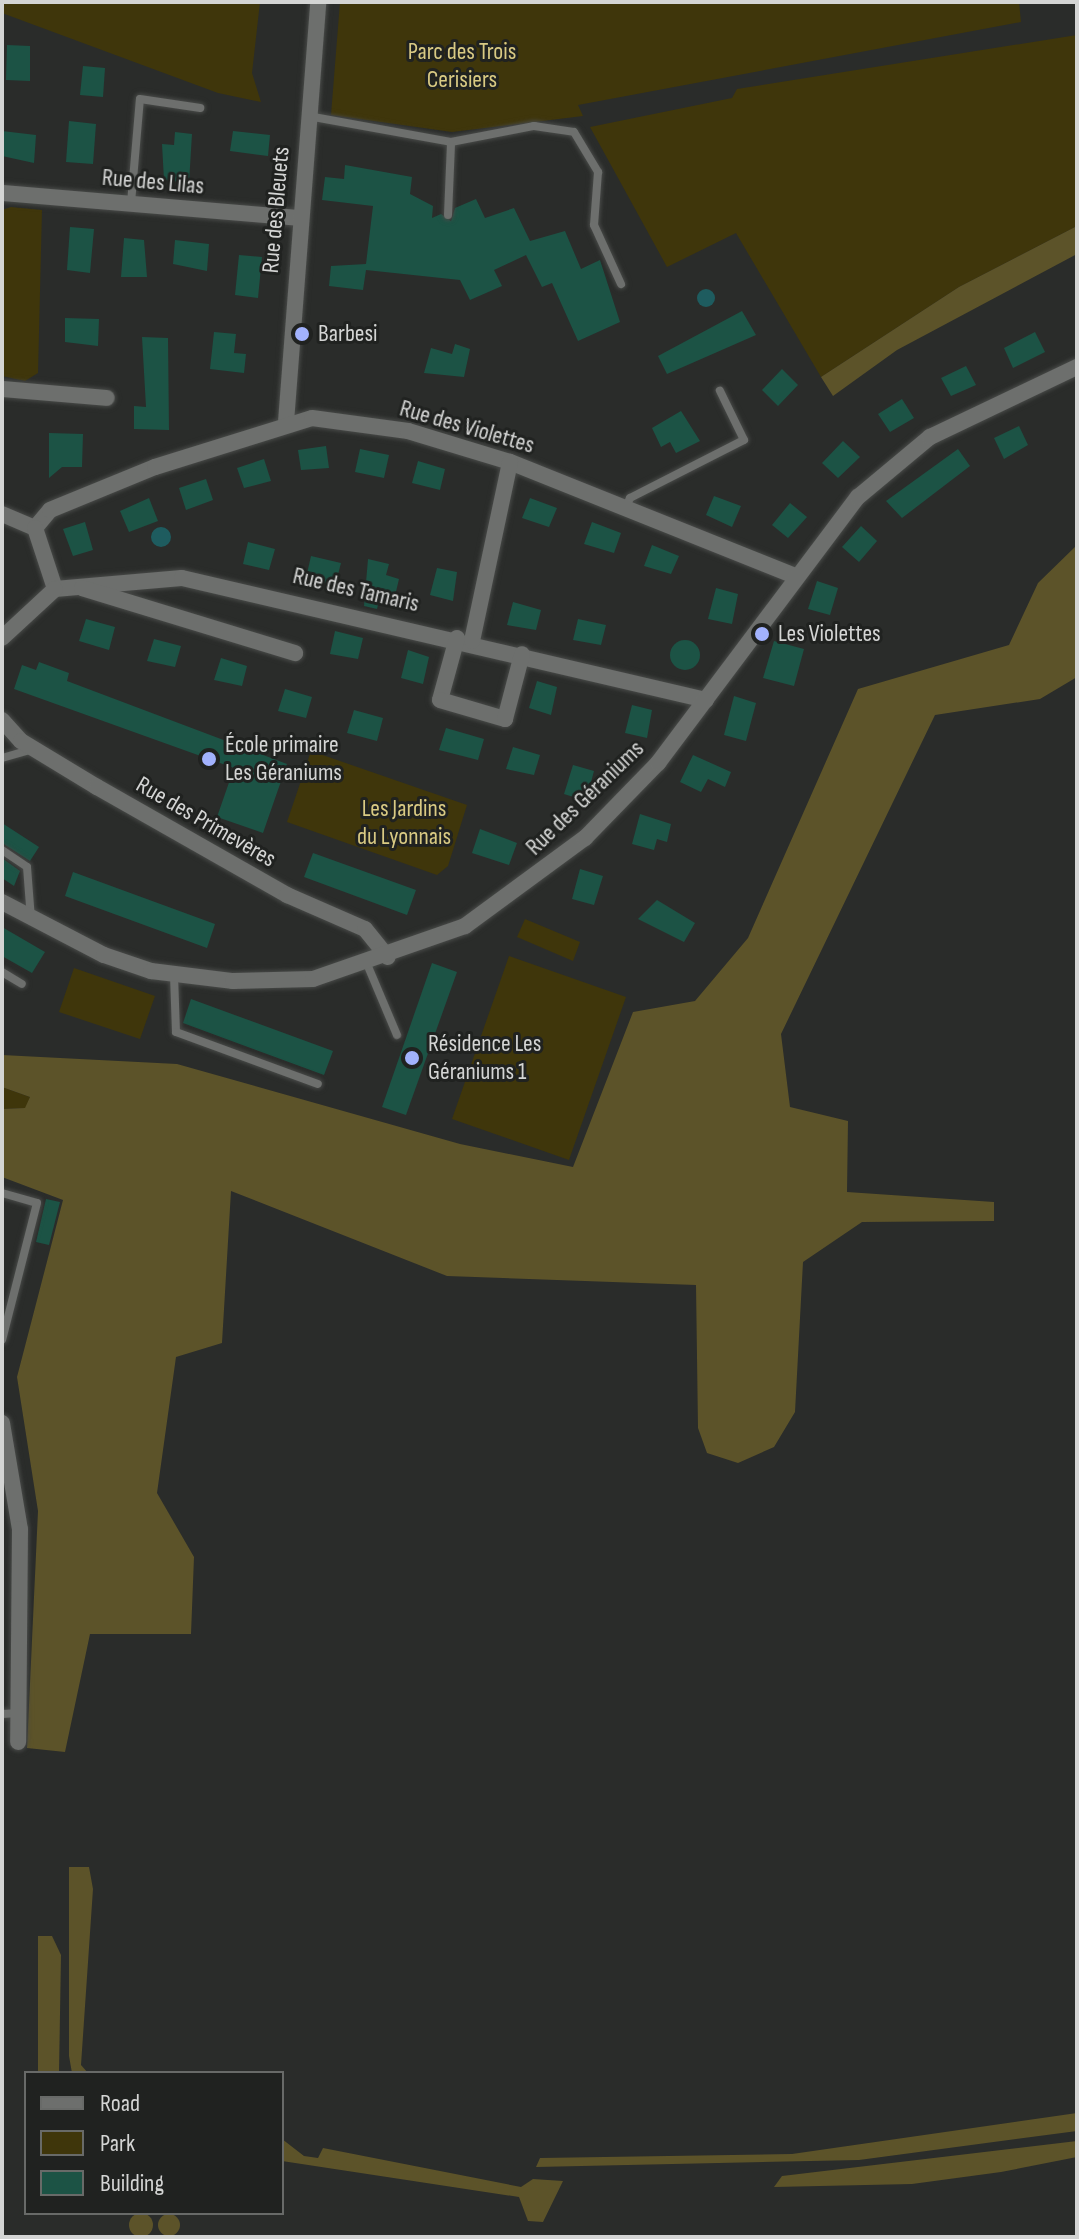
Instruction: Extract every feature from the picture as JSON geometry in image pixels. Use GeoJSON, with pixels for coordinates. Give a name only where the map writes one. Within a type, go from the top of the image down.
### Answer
{"type":"FeatureCollection","features":[{"type":"Feature","properties":{"kind":"street","name":"Rue des Bleuets"},"geometry":{"type":"LineString","coordinates":[[286,422],[299,218],[318,2]]}},
{"type":"Feature","properties":{"kind":"street","name":"Rue des Lilas"},"geometry":{"type":"LineString","coordinates":[[2,193],[299,218]]}},
{"type":"Feature","properties":{"kind":"street","name":"Rue des Géraniums"},"geometry":{"type":"LineString","coordinates":[[2,902],[104,955],[174,974],[313,979],[388,957],[465,926],[531,883],[658,763],[795,576],[858,497],[930,437],[1077,367]]}},
{"type":"Feature","properties":{"kind":"street"},"geometry":{"type":"LineString","coordinates":[[2,389],[107,398]]}},
{"type":"Feature","properties":{"kind":"street","name":"Rue des Violettes"},"geometry":{"type":"LineString","coordinates":[[35,528],[50,510],[286,422],[312,418],[408,431],[510,462],[795,576]]}},
{"type":"Feature","properties":{"kind":"street"},"geometry":{"type":"LineString","coordinates":[[510,462],[464,639],[440,700],[505,719],[522,654]]}},
{"type":"Feature","properties":{"kind":"street"},"geometry":{"type":"LineString","coordinates":[[2,514],[35,528],[55,589],[2,638]]}},
{"type":"Feature","properties":{"kind":"street","name":"Rue des Tamaris"},"geometry":{"type":"LineString","coordinates":[[55,589],[182,578],[464,639],[706,700]]}},
{"type":"Feature","properties":{"kind":"street"},"geometry":{"type":"LineString","coordinates":[[79,587],[295,653]]}},
{"type":"Feature","properties":{"kind":"street","name":"Rue des Primevères"},"geometry":{"type":"LineString","coordinates":[[2,720],[33,749],[287,895],[365,929],[388,957]]}},
{"type":"Feature","properties":{"kind":"street"},"geometry":{"type":"LineString","coordinates":[[2,1423],[20,1713],[18,1742]]}},
{"type":"Feature","properties":{"kind":"lane"},"geometry":{"type":"LineString","coordinates":[[131,204],[140,99],[200,108]]}},
{"type":"Feature","properties":{"kind":"lane"},"geometry":{"type":"LineString","coordinates":[[307,116],[451,142],[534,126],[574,132],[598,172],[594,225],[621,284]]}},
{"type":"Feature","properties":{"kind":"lane"},"geometry":{"type":"LineString","coordinates":[[448,215],[451,142]]}},
{"type":"Feature","properties":{"kind":"lane"},"geometry":{"type":"LineString","coordinates":[[626,507],[630,498],[744,440],[720,391]]}},
{"type":"Feature","properties":{"kind":"lane"},"geometry":{"type":"LineString","coordinates":[[2,758],[33,749]]}},
{"type":"Feature","properties":{"kind":"lane"},"geometry":{"type":"LineString","coordinates":[[2,850],[27,867],[31,919]]}},
{"type":"Feature","properties":{"kind":"lane"},"geometry":{"type":"LineString","coordinates":[[367,964],[397,1035]]}},
{"type":"Feature","properties":{"kind":"lane"},"geometry":{"type":"LineString","coordinates":[[2,972],[22,984]]}},
{"type":"Feature","properties":{"kind":"lane"},"geometry":{"type":"LineString","coordinates":[[174,974],[176,1032],[318,1084]]}},
{"type":"Feature","properties":{"kind":"lane"},"geometry":{"type":"LineString","coordinates":[[2,1193],[37,1203],[2,1340]]}},
{"type":"Feature","properties":{"kind":"lane"},"geometry":{"type":"LineString","coordinates":[[2,1714],[20,1713]]}},
{"type":"Feature","properties":{"kind":"green space"},"geometry":{"type":"Polygon","coordinates":[[[2,2],[260,2],[252,73],[261,102],[218,93],[2,13],[2,2]]]}},
{"type":"Feature","properties":{"kind":"green space","name":"Parc des Trois Cerisiers"},"geometry":{"type":"Polygon","coordinates":[[[340,2],[1019,2],[1021,22],[578,105],[583,116],[452,132],[331,115],[340,2]]]}},
{"type":"Feature","properties":{"kind":"green space"},"geometry":{"type":"Polygon","coordinates":[[[1077,35],[1077,226],[959,287],[821,377],[736,233],[667,267],[590,127],[732,98],[737,89],[1077,35]]]}},
{"type":"Feature","properties":{"kind":"green space"},"geometry":{"type":"Polygon","coordinates":[[[11,207],[42,210],[38,373],[25,381],[2,376],[2,210],[11,207]]]}},
{"type":"Feature","properties":{"kind":"green space","name":"Les Jardins du Lyonnais"},"geometry":{"type":"Polygon","coordinates":[[[311,751],[467,805],[448,866],[437,875],[287,822],[311,751]]]}},
{"type":"Feature","properties":{"kind":"green space"},"geometry":{"type":"Polygon","coordinates":[[[525,919],[580,942],[573,961],[517,937],[525,919]]]}},
{"type":"Feature","properties":{"kind":"green space"},"geometry":{"type":"Polygon","coordinates":[[[509,956],[626,997],[569,1160],[452,1119],[509,956]]]}},
{"type":"Feature","properties":{"kind":"green space"},"geometry":{"type":"Polygon","coordinates":[[[74,968],[155,996],[140,1039],[59,1012],[74,968]]]}},
{"type":"Feature","properties":{"kind":"green space"},"geometry":{"type":"Polygon","coordinates":[[[2,1087],[30,1097],[26,1108],[2,1109],[2,1087]]]}},
{"type":"Feature","properties":{"kind":"shaded area"},"geometry":{"type":"Polygon","coordinates":[[[1077,226],[1077,254],[897,350],[833,396],[821,377],[959,287],[1077,226]]]}},
{"type":"Feature","properties":{"kind":"shaded area"},"geometry":{"type":"Polygon","coordinates":[[[1077,545],[1077,677],[1040,699],[935,715],[781,1034],[790,1107],[848,1121],[847,1192],[994,1202],[994,1221],[862,1222],[803,1262],[795,1412],[774,1447],[738,1463],[707,1453],[698,1428],[696,1285],[447,1276],[231,1191],[222,1343],[176,1357],[157,1493],[194,1557],[191,1634],[90,1634],[65,1752],[27,1748],[38,1511],[17,1377],[63,1200],[2,1177],[2,1109],[25,1108],[30,1097],[2,1087],[2,1055],[177,1064],[460,1144],[573,1167],[633,1012],[695,1001],[748,938],[858,689],[1009,645],[1038,583],[1077,545]]]}},
{"type":"Feature","properties":{"kind":"shaded area"},"geometry":{"type":"Polygon","coordinates":[[[69,1867],[89,1867],[93,1889],[81,2065],[86,2071],[72,2071],[69,2056],[69,1867]]]}},
{"type":"Feature","properties":{"kind":"shaded area"},"geometry":{"type":"Polygon","coordinates":[[[38,1936],[52,1936],[61,1955],[59,2071],[38,2071],[38,1936]]]}},
{"type":"Feature","properties":{"kind":"shaded area"},"geometry":{"type":"Polygon","coordinates":[[[1077,2113],[1077,2131],[859,2160],[536,2167],[540,2158],[792,2154],[1077,2113]]]}},
{"type":"Feature","properties":{"kind":"shaded area"},"geometry":{"type":"Polygon","coordinates":[[[284,2141],[304,2156],[318,2158],[323,2148],[521,2187],[533,2179],[563,2181],[543,2222],[528,2221],[519,2197],[284,2161],[284,2141]]]}},
{"type":"Feature","properties":{"kind":"shaded area"},"geometry":{"type":"Polygon","coordinates":[[[1077,2141],[1077,2157],[1001,2172],[912,2184],[774,2187],[782,2176],[1077,2141]]]}},
{"type":"Feature","properties":{"kind":"shaded area"},"geometry":{"type":"Polygon","coordinates":[[[136,2215],[146,2215],[152,2221],[152,2229],[145,2236],[137,2236],[130,2229],[130,2221],[136,2215]]]}},
{"type":"Feature","properties":{"kind":"shaded area"},"geometry":{"type":"Polygon","coordinates":[[[173,2215],[179,2221],[177,2233],[169,2236],[161,2233],[158,2225],[161,2217],[173,2215]]]}},
{"type":"Feature","properties":{"kind":"water"},"geometry":{"type":"Polygon","coordinates":[[[706,289],[715,298],[706,307],[697,298],[706,289]]]}},
{"type":"Feature","properties":{"kind":"water"},"geometry":{"type":"Polygon","coordinates":[[[161,527],[168,530],[171,537],[168,544],[161,547],[154,544],[151,537],[154,530],[161,527]]]}},
{"type":"Feature","properties":{"kind":"building"},"geometry":{"type":"Polygon","coordinates":[[[7,45],[30,46],[30,81],[6,80],[7,45]]]}},
{"type":"Feature","properties":{"kind":"building"},"geometry":{"type":"Polygon","coordinates":[[[83,66],[105,68],[103,97],[80,95],[83,66]]]}},
{"type":"Feature","properties":{"kind":"building"},"geometry":{"type":"Polygon","coordinates":[[[69,121],[96,124],[93,164],[66,162],[69,121]]]}},
{"type":"Feature","properties":{"kind":"building"},"geometry":{"type":"Polygon","coordinates":[[[2,131],[36,135],[34,163],[2,156],[2,131]]]}},
{"type":"Feature","properties":{"kind":"building"},"geometry":{"type":"Polygon","coordinates":[[[233,131],[270,135],[268,156],[230,151],[233,131]]]}},
{"type":"Feature","properties":{"kind":"building"},"geometry":{"type":"Polygon","coordinates":[[[175,132],[192,134],[189,183],[164,180],[162,144],[174,145],[175,132]]]}},
{"type":"Feature","properties":{"kind":"building"},"geometry":{"type":"Polygon","coordinates":[[[345,165],[412,177],[410,194],[433,206],[432,218],[441,214],[451,221],[455,208],[476,199],[485,218],[514,208],[530,241],[565,231],[581,269],[600,260],[620,322],[578,341],[552,283],[542,287],[526,255],[494,270],[502,286],[470,300],[460,280],[366,270],[363,290],[329,286],[331,266],[366,264],[373,206],[322,200],[325,177],[344,179],[345,165]]]}},
{"type":"Feature","properties":{"kind":"building"},"geometry":{"type":"Polygon","coordinates":[[[70,227],[94,229],[90,273],[67,270],[70,227]]]}},
{"type":"Feature","properties":{"kind":"building"},"geometry":{"type":"Polygon","coordinates":[[[124,238],[144,240],[147,277],[121,277],[124,238]]]}},
{"type":"Feature","properties":{"kind":"building"},"geometry":{"type":"Polygon","coordinates":[[[175,240],[209,244],[207,271],[173,264],[175,240]]]}},
{"type":"Feature","properties":{"kind":"building"},"geometry":{"type":"Polygon","coordinates":[[[239,255],[262,257],[258,298],[235,295],[239,255]]]}},
{"type":"Feature","properties":{"kind":"building"},"geometry":{"type":"Polygon","coordinates":[[[742,311],[756,335],[667,374],[658,356],[742,311]]]}},
{"type":"Feature","properties":{"kind":"building"},"geometry":{"type":"Polygon","coordinates":[[[65,318],[99,319],[98,346],[65,342],[65,318]]]}},
{"type":"Feature","properties":{"kind":"building"},"geometry":{"type":"Polygon","coordinates":[[[214,332],[236,334],[234,353],[246,354],[244,373],[210,369],[214,332]]]}},
{"type":"Feature","properties":{"kind":"building"},"geometry":{"type":"Polygon","coordinates":[[[1035,332],[1045,352],[1013,368],[1004,348],[1035,332]]]}},
{"type":"Feature","properties":{"kind":"building"},"geometry":{"type":"Polygon","coordinates":[[[142,337],[168,338],[169,430],[134,429],[134,406],[146,407],[142,337]]]}},
{"type":"Feature","properties":{"kind":"building"},"geometry":{"type":"Polygon","coordinates":[[[455,344],[470,349],[464,377],[424,373],[431,348],[452,354],[455,344]]]}},
{"type":"Feature","properties":{"kind":"building"},"geometry":{"type":"Polygon","coordinates":[[[966,366],[976,385],[951,396],[941,378],[966,366]]]}},
{"type":"Feature","properties":{"kind":"building"},"geometry":{"type":"Polygon","coordinates":[[[782,369],[798,385],[778,406],[762,390],[782,369]]]}},
{"type":"Feature","properties":{"kind":"building"},"geometry":{"type":"Polygon","coordinates":[[[902,399],[914,418],[890,432],[878,414],[902,399]]]}},
{"type":"Feature","properties":{"kind":"building"},"geometry":{"type":"Polygon","coordinates":[[[681,411],[700,441],[676,453],[670,442],[661,447],[652,428],[681,411]]]}},
{"type":"Feature","properties":{"kind":"building"},"geometry":{"type":"Polygon","coordinates":[[[1019,426],[1028,445],[1004,459],[994,438],[1019,426]]]}},
{"type":"Feature","properties":{"kind":"building"},"geometry":{"type":"Polygon","coordinates":[[[49,433],[83,434],[82,467],[62,467],[49,478],[49,433]]]}},
{"type":"Feature","properties":{"kind":"building"},"geometry":{"type":"Polygon","coordinates":[[[843,441],[860,457],[838,478],[822,463],[843,441]]]}},
{"type":"Feature","properties":{"kind":"building"},"geometry":{"type":"Polygon","coordinates":[[[326,446],[329,468],[301,470],[298,450],[326,446]]]}},
{"type":"Feature","properties":{"kind":"building"},"geometry":{"type":"Polygon","coordinates":[[[360,449],[389,455],[384,478],[355,472],[360,449]]]}},
{"type":"Feature","properties":{"kind":"building"},"geometry":{"type":"Polygon","coordinates":[[[958,449],[970,466],[902,518],[886,501],[958,449]]]}},
{"type":"Feature","properties":{"kind":"building"},"geometry":{"type":"Polygon","coordinates":[[[264,459],[271,481],[244,488],[237,468],[264,459]]]}},
{"type":"Feature","properties":{"kind":"building"},"geometry":{"type":"Polygon","coordinates":[[[418,461],[445,469],[440,490],[412,483],[418,461]]]}},
{"type":"Feature","properties":{"kind":"building"},"geometry":{"type":"Polygon","coordinates":[[[206,479],[213,500],[186,510],[179,488],[206,479]]]}},
{"type":"Feature","properties":{"kind":"building"},"geometry":{"type":"Polygon","coordinates":[[[714,496],[741,506],[732,527],[706,515],[714,496]]]}},
{"type":"Feature","properties":{"kind":"building"},"geometry":{"type":"Polygon","coordinates":[[[149,498],[158,521],[129,532],[120,511],[149,498]]]}},
{"type":"Feature","properties":{"kind":"building"},"geometry":{"type":"Polygon","coordinates":[[[530,498],[557,508],[549,527],[522,518],[530,498]]]}},
{"type":"Feature","properties":{"kind":"building"},"geometry":{"type":"Polygon","coordinates":[[[790,503],[807,517],[788,538],[772,525],[790,503]]]}},
{"type":"Feature","properties":{"kind":"building"},"geometry":{"type":"Polygon","coordinates":[[[85,522],[93,550],[73,556],[63,529],[85,522]]]}},
{"type":"Feature","properties":{"kind":"building"},"geometry":{"type":"Polygon","coordinates":[[[592,522],[621,533],[614,553],[584,544],[592,522]]]}},
{"type":"Feature","properties":{"kind":"building"},"geometry":{"type":"Polygon","coordinates":[[[861,526],[877,541],[859,562],[842,547],[861,526]]]}},
{"type":"Feature","properties":{"kind":"building"},"geometry":{"type":"Polygon","coordinates":[[[248,542],[275,549],[269,570],[243,564],[248,542]]]}},
{"type":"Feature","properties":{"kind":"building"},"geometry":{"type":"Polygon","coordinates":[[[652,545],[679,556],[671,574],[644,566],[652,545]]]}},
{"type":"Feature","properties":{"kind":"building"},"geometry":{"type":"Polygon","coordinates":[[[311,556],[341,563],[335,586],[306,578],[311,556]]]}},
{"type":"Feature","properties":{"kind":"building"},"geometry":{"type":"Polygon","coordinates":[[[368,559],[389,564],[386,575],[399,579],[394,600],[380,597],[377,609],[364,606],[368,559]]]}},
{"type":"Feature","properties":{"kind":"building"},"geometry":{"type":"Polygon","coordinates":[[[437,568],[457,572],[453,601],[430,595],[437,568]]]}},
{"type":"Feature","properties":{"kind":"building"},"geometry":{"type":"Polygon","coordinates":[[[817,581],[838,588],[830,615],[808,609],[817,581]]]}},
{"type":"Feature","properties":{"kind":"building"},"geometry":{"type":"Polygon","coordinates":[[[716,588],[738,594],[732,624],[708,619],[716,588]]]}},
{"type":"Feature","properties":{"kind":"building"},"geometry":{"type":"Polygon","coordinates":[[[513,602],[541,610],[536,630],[507,625],[513,602]]]}},
{"type":"Feature","properties":{"kind":"building"},"geometry":{"type":"Polygon","coordinates":[[[86,619],[115,627],[109,650],[79,641],[86,619]]]}},
{"type":"Feature","properties":{"kind":"building"},"geometry":{"type":"Polygon","coordinates":[[[578,619],[606,625],[601,645],[573,640],[578,619]]]}},
{"type":"Feature","properties":{"kind":"building"},"geometry":{"type":"Polygon","coordinates":[[[335,631],[363,638],[358,659],[330,654],[335,631]]]}},
{"type":"Feature","properties":{"kind":"building"},"geometry":{"type":"Polygon","coordinates":[[[154,639],[181,646],[175,667],[147,661],[154,639]]]}},
{"type":"Feature","properties":{"kind":"building"},"geometry":{"type":"Polygon","coordinates":[[[685,640],[696,644],[700,655],[696,666],[685,670],[674,666],[670,655],[674,644],[685,640]]]}},
{"type":"Feature","properties":{"kind":"building"},"geometry":{"type":"Polygon","coordinates":[[[774,641],[804,649],[794,686],[763,678],[774,641]]]}},
{"type":"Feature","properties":{"kind":"building"},"geometry":{"type":"Polygon","coordinates":[[[408,650],[429,657],[423,684],[401,678],[408,650]]]}},
{"type":"Feature","properties":{"kind":"building"},"geometry":{"type":"Polygon","coordinates":[[[221,658],[247,666],[242,686],[214,680],[221,658]]]}},
{"type":"Feature","properties":{"kind":"building"},"geometry":{"type":"Polygon","coordinates":[[[39,662],[69,673],[67,681],[287,764],[263,833],[217,817],[234,768],[14,689],[22,665],[36,670],[39,662]]]}},
{"type":"Feature","properties":{"kind":"building"},"geometry":{"type":"Polygon","coordinates":[[[537,681],[557,687],[551,715],[529,708],[537,681]]]}},
{"type":"Feature","properties":{"kind":"building"},"geometry":{"type":"Polygon","coordinates":[[[285,689],[312,697],[306,718],[278,711],[285,689]]]}},
{"type":"Feature","properties":{"kind":"building"},"geometry":{"type":"Polygon","coordinates":[[[734,696],[756,703],[746,741],[724,735],[734,696]]]}},
{"type":"Feature","properties":{"kind":"building"},"geometry":{"type":"Polygon","coordinates":[[[632,705],[652,710],[647,738],[625,733],[632,705]]]}},
{"type":"Feature","properties":{"kind":"building"},"geometry":{"type":"Polygon","coordinates":[[[354,710],[383,718],[377,741],[347,733],[354,710]]]}},
{"type":"Feature","properties":{"kind":"building"},"geometry":{"type":"Polygon","coordinates":[[[446,728],[484,739],[478,760],[439,750],[446,728]]]}},
{"type":"Feature","properties":{"kind":"building"},"geometry":{"type":"Polygon","coordinates":[[[513,747],[540,755],[534,775],[506,769],[513,747]]]}},
{"type":"Feature","properties":{"kind":"building"},"geometry":{"type":"Polygon","coordinates":[[[693,755],[731,772],[725,787],[708,779],[701,792],[680,782],[693,755]]]}},
{"type":"Feature","properties":{"kind":"building"},"geometry":{"type":"Polygon","coordinates":[[[573,765],[594,771],[586,801],[564,794],[573,765]]]}},
{"type":"Feature","properties":{"kind":"building"},"geometry":{"type":"Polygon","coordinates":[[[640,814],[671,824],[667,842],[657,839],[654,850],[632,844],[640,814]]]}},
{"type":"Feature","properties":{"kind":"building"},"geometry":{"type":"Polygon","coordinates":[[[2,823],[39,847],[30,861],[2,843],[2,823]]]}},
{"type":"Feature","properties":{"kind":"building"},"geometry":{"type":"Polygon","coordinates":[[[480,829],[517,843],[509,865],[472,853],[480,829]]]}},
{"type":"Feature","properties":{"kind":"building"},"geometry":{"type":"Polygon","coordinates":[[[313,853],[416,890],[407,915],[304,877],[313,853]]]}},
{"type":"Feature","properties":{"kind":"building"},"geometry":{"type":"Polygon","coordinates":[[[2,858],[20,871],[14,886],[2,878],[2,858]]]}},
{"type":"Feature","properties":{"kind":"building"},"geometry":{"type":"Polygon","coordinates":[[[580,869],[603,876],[594,905],[572,899],[580,869]]]}},
{"type":"Feature","properties":{"kind":"building"},"geometry":{"type":"Polygon","coordinates":[[[73,872],[215,924],[207,948],[65,896],[73,872]]]}},
{"type":"Feature","properties":{"kind":"building"},"geometry":{"type":"Polygon","coordinates":[[[657,900],[695,923],[684,942],[638,919],[657,900]]]}},
{"type":"Feature","properties":{"kind":"building"},"geometry":{"type":"Polygon","coordinates":[[[2,927],[45,952],[32,973],[2,956],[2,927]]]}},
{"type":"Feature","properties":{"kind":"building","name":"Résidence Les Géraniums 1"},"geometry":{"type":"Polygon","coordinates":[[[432,963],[457,972],[406,1115],[382,1107],[432,963]]]}},
{"type":"Feature","properties":{"kind":"building"},"geometry":{"type":"Polygon","coordinates":[[[191,999],[333,1051],[324,1075],[183,1023],[191,999]]]}},
{"type":"Feature","properties":{"kind":"building"},"geometry":{"type":"Polygon","coordinates":[[[46,1199],[60,1202],[49,1245],[36,1242],[46,1199]]]}},
{"type":"Feature","properties":{"kind":"place","name":"Barbesi"},"geometry":{"type":"Point","coordinates":[302,334]}},
{"type":"Feature","properties":{"kind":"place","name":"Les Violettes"},"geometry":{"type":"Point","coordinates":[762,634]}},
{"type":"Feature","properties":{"kind":"place","name":"École primaire Les Géraniums"},"geometry":{"type":"Point","coordinates":[209,759]}},
{"type":"Feature","properties":{"kind":"place","name":"Résidence Les Géraniums 1"},"geometry":{"type":"Point","coordinates":[412,1058]}}]}
